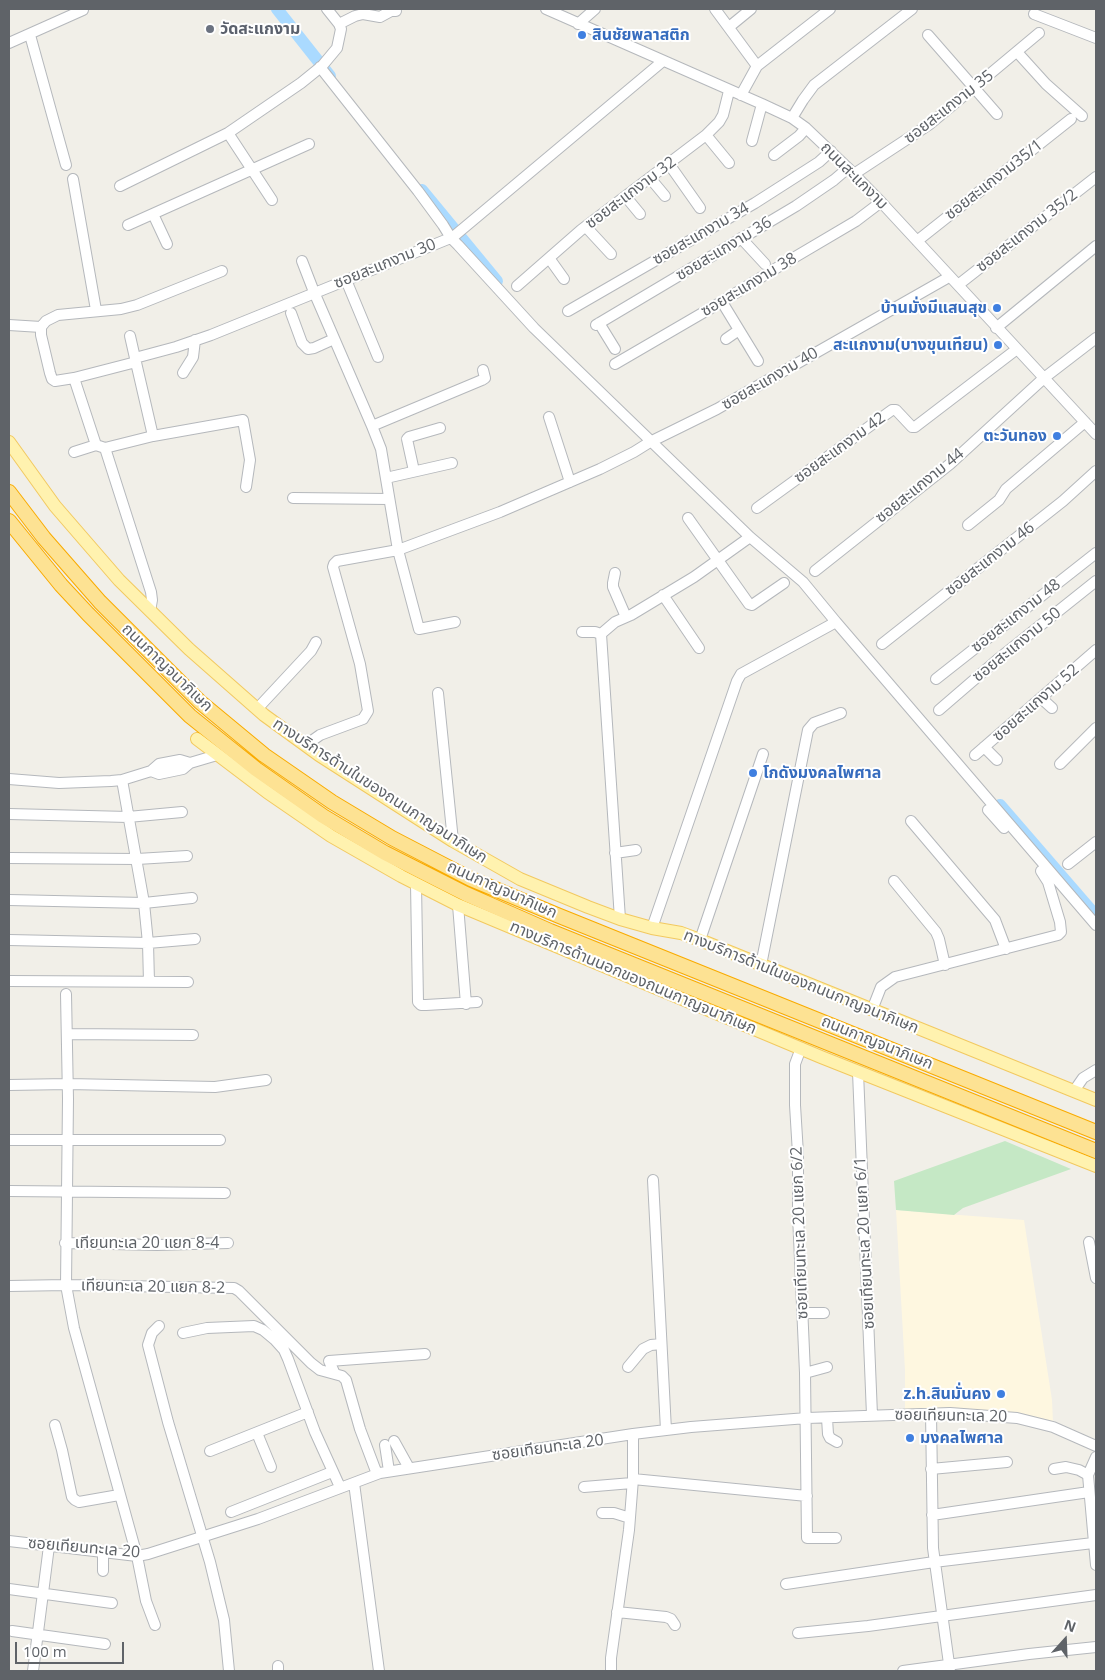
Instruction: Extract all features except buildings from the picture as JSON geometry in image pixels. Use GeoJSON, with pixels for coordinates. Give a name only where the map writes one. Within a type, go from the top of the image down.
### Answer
{"type":"FeatureCollection","features":[{"type":"Feature","properties":{"kind":"highway","name":"ถนนกาญจนาภิเษก"},"geometry":{"type":"LineString","coordinates":[[9,492],[44,538],[100,602],[200,702],[264,755],[332,802],[392,838],[471,879],[557,915],[1096,1132]]}},
{"type":"Feature","properties":{"kind":"highway","name":"ถนนกาญจนาภิเษก"},"geometry":{"type":"LineString","coordinates":[[9,521],[61,585],[190,716],[256,770],[322,816],[385,852],[466,894],[550,930],[1096,1151]]}},
{"type":"Feature","properties":{"kind":"main road","name":"ทางบริการด้านในของถนนกาญจนาภิเษก"},"geometry":{"type":"LineString","coordinates":[[9,442],[55,506],[119,580],[196,655],[257,709],[306,745],[453,841],[520,879],[620,919],[652,928],[681,933],[700,940],[1096,1100]]}},
{"type":"Feature","properties":{"kind":"main road","name":"ทางบริการด้านนอกของถนนกาญจนาภิเษก"},"geometry":{"type":"LineString","coordinates":[[197,739],[274,797],[331,836],[416,884],[458,905],[858,1072],[1096,1166]]}},
{"type":"Feature","properties":{"kind":"street"},"geometry":{"type":"LineString","coordinates":[[120,186],[228,133],[301,83],[321,66],[330,58],[339,43],[341,30],[339,24],[327,9]]}},
{"type":"Feature","properties":{"kind":"street","name":"ถนนสะแกงาม"},"geometry":{"type":"LineString","coordinates":[[546,9],[762,104],[792,118],[806,128],[851,171],[1096,434]]}},
{"type":"Feature","properties":{"kind":"street"},"geometry":{"type":"LineString","coordinates":[[578,24],[596,9]]}},
{"type":"Feature","properties":{"kind":"street"},"geometry":{"type":"LineString","coordinates":[[715,9],[757,66]]}},
{"type":"Feature","properties":{"kind":"street"},"geometry":{"type":"LineString","coordinates":[[729,27],[751,9]]}},
{"type":"Feature","properties":{"kind":"street"},"geometry":{"type":"LineString","coordinates":[[741,95],[757,66],[830,9]]}},
{"type":"Feature","properties":{"kind":"street"},"geometry":{"type":"LineString","coordinates":[[792,118],[814,85],[912,9]]}},
{"type":"Feature","properties":{"kind":"street"},"geometry":{"type":"LineString","coordinates":[[9,43],[84,10]]}},
{"type":"Feature","properties":{"kind":"street"},"geometry":{"type":"LineString","coordinates":[[339,24],[363,14],[380,17],[391,11],[396,11]]}},
{"type":"Feature","properties":{"kind":"street"},"geometry":{"type":"LineString","coordinates":[[1034,14],[1096,38]]}},
{"type":"Feature","properties":{"kind":"street","name":"ซอยสะแกงาม 35"},"geometry":{"type":"LineString","coordinates":[[851,171],[930,124],[1039,33]]}},
{"type":"Feature","properties":{"kind":"street"},"geometry":{"type":"LineString","coordinates":[[30,34],[66,165]]}},
{"type":"Feature","properties":{"kind":"street"},"geometry":{"type":"LineString","coordinates":[[928,35],[997,114]]}},
{"type":"Feature","properties":{"kind":"street"},"geometry":{"type":"LineString","coordinates":[[1017,52],[1046,84],[1082,116]]}},
{"type":"Feature","properties":{"kind":"street","name":"ซอยสะแกงาม 30"},"geometry":{"type":"LineString","coordinates":[[41,327],[41,335],[52,379],[55,381],[74,378],[195,340],[452,238],[663,61]]}},
{"type":"Feature","properties":{"kind":"street"},"geometry":{"type":"LineString","coordinates":[[321,66],[452,238],[534,328],[650,442],[750,537],[803,582],[1096,926]]}},
{"type":"Feature","properties":{"kind":"street","name":"ซอยสะแกงาม 32"},"geometry":{"type":"LineString","coordinates":[[517,286],[586,227],[706,134],[719,122],[723,115],[729,91]]}},
{"type":"Feature","properties":{"kind":"street"},"geometry":{"type":"LineString","coordinates":[[752,141],[762,104]]}},
{"type":"Feature","properties":{"kind":"street","name":"ซอยสะแกงาม35/1"},"geometry":{"type":"LineString","coordinates":[[917,241],[1071,119]]}},
{"type":"Feature","properties":{"kind":"street"},"geometry":{"type":"LineString","coordinates":[[774,155],[799,136],[806,128]]}},
{"type":"Feature","properties":{"kind":"street"},"geometry":{"type":"LineString","coordinates":[[228,133],[272,200]]}},
{"type":"Feature","properties":{"kind":"street"},"geometry":{"type":"LineString","coordinates":[[706,134],[729,163]]}},
{"type":"Feature","properties":{"kind":"street"},"geometry":{"type":"LineString","coordinates":[[128,225],[309,144]]}},
{"type":"Feature","properties":{"kind":"street","name":"ซอยสะแกงาม 34"},"geometry":{"type":"LineString","coordinates":[[568,311],[755,203],[819,162],[831,151]]}},
{"type":"Feature","properties":{"kind":"street"},"geometry":{"type":"LineString","coordinates":[[668,164],[700,208]]}},
{"type":"Feature","properties":{"kind":"street","name":"ซอยสะแกงาม 36"},"geometry":{"type":"LineString","coordinates":[[615,349],[597,324],[796,206],[834,180],[851,171]]}},
{"type":"Feature","properties":{"kind":"street","name":"ซอยสะแกงาม 35/2"},"geometry":{"type":"LineString","coordinates":[[958,285],[1096,176]]}},
{"type":"Feature","properties":{"kind":"street"},"geometry":{"type":"LineString","coordinates":[[650,178],[665,196]]}},
{"type":"Feature","properties":{"kind":"street"},"geometry":{"type":"LineString","coordinates":[[73,179],[96,310]]}},
{"type":"Feature","properties":{"kind":"street"},"geometry":{"type":"LineString","coordinates":[[626,197],[640,214]]}},
{"type":"Feature","properties":{"kind":"street","name":"ซอยสะแกงาม 38"},"geometry":{"type":"LineString","coordinates":[[615,364],[856,221],[880,202]]}},
{"type":"Feature","properties":{"kind":"street"},"geometry":{"type":"LineString","coordinates":[[153,214],[167,244]]}},
{"type":"Feature","properties":{"kind":"street"},"geometry":{"type":"LineString","coordinates":[[586,227],[611,254]]}},
{"type":"Feature","properties":{"kind":"street"},"geometry":{"type":"LineString","coordinates":[[741,238],[765,264]]}},
{"type":"Feature","properties":{"kind":"street"},"geometry":{"type":"LineString","coordinates":[[996,328],[1096,246]]}},
{"type":"Feature","properties":{"kind":"street"},"geometry":{"type":"LineString","coordinates":[[549,258],[564,279]]}},
{"type":"Feature","properties":{"kind":"street"},"geometry":{"type":"LineString","coordinates":[[302,261],[381,449],[414,631],[455,622]]}},
{"type":"Feature","properties":{"kind":"street"},"geometry":{"type":"LineString","coordinates":[[9,325],[41,327],[46,321],[58,315],[137,305],[222,271]]}},
{"type":"Feature","properties":{"kind":"street","name":"ซอยสะแกงาม 40"},"geometry":{"type":"LineString","coordinates":[[306,745],[320,735],[363,719],[368,711],[360,664],[333,567],[337,560],[398,550],[500,512],[608,465],[717,409],[949,277]]}},
{"type":"Feature","properties":{"kind":"street"},"geometry":{"type":"LineString","coordinates":[[346,280],[378,357]]}},
{"type":"Feature","properties":{"kind":"street"},"geometry":{"type":"LineString","coordinates":[[722,302],[758,361]]}},
{"type":"Feature","properties":{"kind":"street"},"geometry":{"type":"LineString","coordinates":[[291,313],[302,344],[308,349],[334,339]]}},
{"type":"Feature","properties":{"kind":"street"},"geometry":{"type":"LineString","coordinates":[[726,339],[740,330]]}},
{"type":"Feature","properties":{"kind":"street"},"geometry":{"type":"LineString","coordinates":[[130,336],[153,436]]}},
{"type":"Feature","properties":{"kind":"street","name":"ซอยสะแกงาม 44"},"geometry":{"type":"LineString","coordinates":[[815,570],[950,464],[1044,378],[1096,338]]}},
{"type":"Feature","properties":{"kind":"street"},"geometry":{"type":"LineString","coordinates":[[184,373],[193,357],[195,340]]}},
{"type":"Feature","properties":{"kind":"street","name":"ซอยสะแกงาม 42"},"geometry":{"type":"LineString","coordinates":[[757,508],[892,410],[896,410],[915,428],[1016,349]]}},
{"type":"Feature","properties":{"kind":"street"},"geometry":{"type":"LineString","coordinates":[[372,426],[482,380],[485,378],[483,370]]}},
{"type":"Feature","properties":{"kind":"street"},"geometry":{"type":"LineString","coordinates":[[74,378],[151,592],[150,611]]}},
{"type":"Feature","properties":{"kind":"street"},"geometry":{"type":"LineString","coordinates":[[549,417],[570,482]]}},
{"type":"Feature","properties":{"kind":"street"},"geometry":{"type":"LineString","coordinates":[[74,452],[244,420],[250,460],[246,487]]}},
{"type":"Feature","properties":{"kind":"street"},"geometry":{"type":"LineString","coordinates":[[968,525],[999,500],[1006,489],[1085,422]]}},
{"type":"Feature","properties":{"kind":"street"},"geometry":{"type":"LineString","coordinates":[[414,472],[407,439],[440,428]]}},
{"type":"Feature","properties":{"kind":"street"},"geometry":{"type":"LineString","coordinates":[[386,478],[452,463]]}},
{"type":"Feature","properties":{"kind":"street","name":"ซอยสะแกงาม 46"},"geometry":{"type":"LineString","coordinates":[[882,644],[1063,501],[1096,471]]}},
{"type":"Feature","properties":{"kind":"street"},"geometry":{"type":"LineString","coordinates":[[293,498],[389,499]]}},
{"type":"Feature","properties":{"kind":"street"},"geometry":{"type":"LineString","coordinates":[[688,518],[749,604],[752,604],[784,583]]}},
{"type":"Feature","properties":{"kind":"street"},"geometry":{"type":"LineString","coordinates":[[620,919],[601,634],[609,626],[718,560],[750,537]]}},
{"type":"Feature","properties":{"kind":"street","name":"ซอยสะแกงาม 48"},"geometry":{"type":"LineString","coordinates":[[936,679],[1096,552]]}},
{"type":"Feature","properties":{"kind":"street"},"geometry":{"type":"LineString","coordinates":[[615,573],[614,587],[626,617]]}},
{"type":"Feature","properties":{"kind":"street","name":"ซอยสะแกงาม 50"},"geometry":{"type":"LineString","coordinates":[[940,710],[997,660],[1096,581]]}},
{"type":"Feature","properties":{"kind":"street"},"geometry":{"type":"LineString","coordinates":[[662,595],[699,648]]}},
{"type":"Feature","properties":{"kind":"street"},"geometry":{"type":"LineString","coordinates":[[652,928],[741,674],[836,622]]}},
{"type":"Feature","properties":{"kind":"street"},"geometry":{"type":"LineString","coordinates":[[582,632],[601,634]]}},
{"type":"Feature","properties":{"kind":"street"},"geometry":{"type":"LineString","coordinates":[[257,709],[311,651],[316,642]]}},
{"type":"Feature","properties":{"kind":"street","name":"ซอยสะแกงาม 52"},"geometry":{"type":"LineString","coordinates":[[975,755],[1096,650]]}},
{"type":"Feature","properties":{"kind":"street"},"geometry":{"type":"LineString","coordinates":[[438,693],[453,841]]}},
{"type":"Feature","properties":{"kind":"street"},"geometry":{"type":"LineString","coordinates":[[1041,698],[1052,708]]}},
{"type":"Feature","properties":{"kind":"street"},"geometry":{"type":"LineString","coordinates":[[761,965],[808,730],[814,723],[841,712]]}},
{"type":"Feature","properties":{"kind":"street"},"geometry":{"type":"LineString","coordinates":[[1060,764],[1096,728]]}},
{"type":"Feature","properties":{"kind":"street"},"geometry":{"type":"LineString","coordinates":[[984,747],[997,760]]}},
{"type":"Feature","properties":{"kind":"street"},"geometry":{"type":"LineString","coordinates":[[700,940],[762,754]]}},
{"type":"Feature","properties":{"kind":"street"},"geometry":{"type":"LineString","coordinates":[[9,779],[59,784],[122,780],[151,771],[159,764],[180,760],[190,763],[217,755]]}},
{"type":"Feature","properties":{"kind":"street"},"geometry":{"type":"LineString","coordinates":[[122,780],[144,902],[149,982]]}},
{"type":"Feature","properties":{"kind":"street"},"geometry":{"type":"LineString","coordinates":[[872,1010],[881,987],[895,977],[1058,935],[1061,932],[1060,922],[1046,877],[988,810]]}},
{"type":"Feature","properties":{"kind":"street"},"geometry":{"type":"LineString","coordinates":[[9,814],[128,817],[182,812]]}},
{"type":"Feature","properties":{"kind":"street"},"geometry":{"type":"LineString","coordinates":[[912,821],[995,920],[1006,949]]}},
{"type":"Feature","properties":{"kind":"street"},"geometry":{"type":"LineString","coordinates":[[1068,864],[1096,842]]}},
{"type":"Feature","properties":{"kind":"street"},"geometry":{"type":"LineString","coordinates":[[615,853],[636,850]]}},
{"type":"Feature","properties":{"kind":"street"},"geometry":{"type":"LineString","coordinates":[[9,858],[137,859],[188,856]]}},
{"type":"Feature","properties":{"kind":"street"},"geometry":{"type":"LineString","coordinates":[[894,881],[936,932],[945,964]]}},
{"type":"Feature","properties":{"kind":"street"},"geometry":{"type":"LineString","coordinates":[[416,884],[418,1002],[426,1006],[478,1002]]}},
{"type":"Feature","properties":{"kind":"street"},"geometry":{"type":"LineString","coordinates":[[9,900],[144,902],[192,898]]}},
{"type":"Feature","properties":{"kind":"street"},"geometry":{"type":"LineString","coordinates":[[458,905],[466,1004]]}},
{"type":"Feature","properties":{"kind":"street"},"geometry":{"type":"LineString","coordinates":[[9,940],[148,943],[195,939]]}},
{"type":"Feature","properties":{"kind":"street"},"geometry":{"type":"LineString","coordinates":[[9,981],[188,982]]}},
{"type":"Feature","properties":{"kind":"street"},"geometry":{"type":"LineString","coordinates":[[66,994],[68,1084],[66,1285],[74,1328],[136,1556],[146,1601],[155,1624]]}},
{"type":"Feature","properties":{"kind":"street"},"geometry":{"type":"LineString","coordinates":[[67,1034],[193,1035]]}},
{"type":"Feature","properties":{"kind":"street","name":"ซอยเทียนทะเล 20 แยก 6/2"},"geometry":{"type":"LineString","coordinates":[[801,1048],[794,1064],[794,1105],[798,1154],[798,1215],[807,1418],[808,1538],[836,1538]]}},
{"type":"Feature","properties":{"kind":"street"},"geometry":{"type":"LineString","coordinates":[[1074,1091],[1083,1078],[1096,1070]]}},
{"type":"Feature","properties":{"kind":"street","name":"ซอยเทียนทะเล 20 แยก 6/1"},"geometry":{"type":"LineString","coordinates":[[858,1072],[872,1415]]}},
{"type":"Feature","properties":{"kind":"street"},"geometry":{"type":"LineString","coordinates":[[9,1085],[68,1084],[215,1087],[266,1080]]}},
{"type":"Feature","properties":{"kind":"street"},"geometry":{"type":"LineString","coordinates":[[9,1140],[220,1140]]}},
{"type":"Feature","properties":{"kind":"street"},"geometry":{"type":"LineString","coordinates":[[653,1180],[666,1430]]}},
{"type":"Feature","properties":{"kind":"street"},"geometry":{"type":"LineString","coordinates":[[9,1191],[224,1193]]}},
{"type":"Feature","properties":{"kind":"street"},"geometry":{"type":"LineString","coordinates":[[1089,1242],[1096,1278]]}},
{"type":"Feature","properties":{"kind":"street","name":"เทียนทะเล 20 แยก 8-4"},"geometry":{"type":"LineString","coordinates":[[65,1243],[157,1245],[228,1243]]}},
{"type":"Feature","properties":{"kind":"street","name":"เทียนทะเล 20 แยก 8-2"},"geometry":{"type":"LineString","coordinates":[[9,1286],[66,1285],[234,1288],[311,1363],[320,1370],[335,1374],[346,1380],[360,1429],[377,1474]]}},
{"type":"Feature","properties":{"kind":"street"},"geometry":{"type":"LineString","coordinates":[[803,1314],[824,1313]]}},
{"type":"Feature","properties":{"kind":"street"},"geometry":{"type":"LineString","coordinates":[[158,1326],[148,1339],[148,1345],[168,1422],[203,1537],[224,1620],[228,1671]]}},
{"type":"Feature","properties":{"kind":"street"},"geometry":{"type":"LineString","coordinates":[[182,1333],[207,1328],[254,1326],[276,1340],[284,1350],[332,1472],[340,1487]]}},
{"type":"Feature","properties":{"kind":"street"},"geometry":{"type":"LineString","coordinates":[[628,1367],[643,1349],[651,1345],[661,1344]]}},
{"type":"Feature","properties":{"kind":"street"},"geometry":{"type":"LineString","coordinates":[[335,1374],[329,1361],[425,1354]]}},
{"type":"Feature","properties":{"kind":"street"},"geometry":{"type":"LineString","coordinates":[[805,1373],[827,1367]]}},
{"type":"Feature","properties":{"kind":"street"},"geometry":{"type":"LineString","coordinates":[[210,1451],[308,1412]]}},
{"type":"Feature","properties":{"kind":"street"},"geometry":{"type":"LineString","coordinates":[[931,1413],[934,1562],[950,1668]]}},
{"type":"Feature","properties":{"kind":"street","name":"ซอยเทียนทะเล 20"},"geometry":{"type":"LineString","coordinates":[[9,1541],[136,1556],[203,1537],[275,1513],[340,1487],[389,1471],[666,1430],[807,1418],[931,1413],[1017,1418],[1053,1427],[1096,1446]]}},
{"type":"Feature","properties":{"kind":"street"},"geometry":{"type":"LineString","coordinates":[[827,1418],[828,1434],[830,1438],[837,1442]]}},
{"type":"Feature","properties":{"kind":"street"},"geometry":{"type":"LineString","coordinates":[[55,1425],[59,1435],[72,1497],[79,1502],[119,1495]]}},
{"type":"Feature","properties":{"kind":"street"},"geometry":{"type":"LineString","coordinates":[[257,1433],[270,1467]]}},
{"type":"Feature","properties":{"kind":"street"},"geometry":{"type":"LineString","coordinates":[[611,1671],[630,1518],[633,1434]]}},
{"type":"Feature","properties":{"kind":"street"},"geometry":{"type":"LineString","coordinates":[[389,1471],[389,1443],[409,1468]]}},
{"type":"Feature","properties":{"kind":"street"},"geometry":{"type":"LineString","coordinates":[[1096,1457],[1088,1475],[1096,1564]]}},
{"type":"Feature","properties":{"kind":"street"},"geometry":{"type":"LineString","coordinates":[[932,1468],[1007,1462]]}},
{"type":"Feature","properties":{"kind":"street"},"geometry":{"type":"LineString","coordinates":[[1054,1469],[1066,1467],[1079,1470],[1088,1475]]}},
{"type":"Feature","properties":{"kind":"street"},"geometry":{"type":"LineString","coordinates":[[231,1512],[332,1472]]}},
{"type":"Feature","properties":{"kind":"street"},"geometry":{"type":"LineString","coordinates":[[584,1487],[632,1481],[807,1496]]}},
{"type":"Feature","properties":{"kind":"street"},"geometry":{"type":"LineString","coordinates":[[354,1483],[379,1671]]}},
{"type":"Feature","properties":{"kind":"street"},"geometry":{"type":"LineString","coordinates":[[932,1515],[1090,1492]]}},
{"type":"Feature","properties":{"kind":"street"},"geometry":{"type":"LineString","coordinates":[[602,1513],[614,1513],[630,1518]]}},
{"type":"Feature","properties":{"kind":"street"},"geometry":{"type":"LineString","coordinates":[[786,1584],[934,1562],[1093,1543]]}},
{"type":"Feature","properties":{"kind":"street"},"geometry":{"type":"LineString","coordinates":[[33,1671],[50,1546]]}},
{"type":"Feature","properties":{"kind":"street"},"geometry":{"type":"LineString","coordinates":[[103,1553],[103,1571]]}},
{"type":"Feature","properties":{"kind":"street"},"geometry":{"type":"LineString","coordinates":[[9,1589],[112,1602]]}},
{"type":"Feature","properties":{"kind":"street"},"geometry":{"type":"LineString","coordinates":[[798,1633],[1096,1595]]}},
{"type":"Feature","properties":{"kind":"street"},"geometry":{"type":"LineString","coordinates":[[617,1612],[666,1617],[671,1619],[675,1625]]}},
{"type":"Feature","properties":{"kind":"street"},"geometry":{"type":"LineString","coordinates":[[12,1631],[106,1644]]}},
{"type":"Feature","properties":{"kind":"street"},"geometry":{"type":"LineString","coordinates":[[903,1671],[950,1668],[1096,1646]]}},
{"type":"Feature","properties":{"kind":"shaded area"},"geometry":{"type":"Polygon","coordinates":[[[896,1210],[1024,1220],[1052,1400],[1053,1422],[1045,1419],[978,1413],[905,1411],[905,1370],[896,1210]]]}},
{"type":"Feature","properties":{"kind":"green space"},"geometry":{"type":"Polygon","coordinates":[[[1005,1141],[1071,1169],[963,1208],[954,1215],[896,1210],[894,1181],[1005,1141]]]}},
{"type":"Feature","properties":{"kind":"waterway"},"geometry":{"type":"LineString","coordinates":[[277,9],[330,76]]}},
{"type":"Feature","properties":{"kind":"waterway"},"geometry":{"type":"LineString","coordinates":[[422,190],[497,281]]}},
{"type":"Feature","properties":{"kind":"waterway"},"geometry":{"type":"LineString","coordinates":[[1000,805],[1096,916]]}},
{"type":"Feature","properties":{"kind":"place","name":"วัดสะแกงาม"},"geometry":{"type":"Point","coordinates":[210,29]}},
{"type":"Feature","properties":{"kind":"place","name":"สินชัยพลาสติก"},"geometry":{"type":"Point","coordinates":[582,35]}},
{"type":"Feature","properties":{"kind":"place","name":"บ้านมั่งมีแสนสุข"},"geometry":{"type":"Point","coordinates":[997,308]}},
{"type":"Feature","properties":{"kind":"place","name":"สะแกงาม(บางขุนเทียน)"},"geometry":{"type":"Point","coordinates":[998,345]}},
{"type":"Feature","properties":{"kind":"place","name":"ตะวันทอง"},"geometry":{"type":"Point","coordinates":[1057,436]}},
{"type":"Feature","properties":{"kind":"place","name":"โกดังมงคลไพศาล"},"geometry":{"type":"Point","coordinates":[753,773]}},
{"type":"Feature","properties":{"kind":"place","name":"z.h.สินมั่นคง"},"geometry":{"type":"Point","coordinates":[1001,1394]}},
{"type":"Feature","properties":{"kind":"place","name":"มงคลไพศาล"},"geometry":{"type":"Point","coordinates":[910,1438]}}]}
